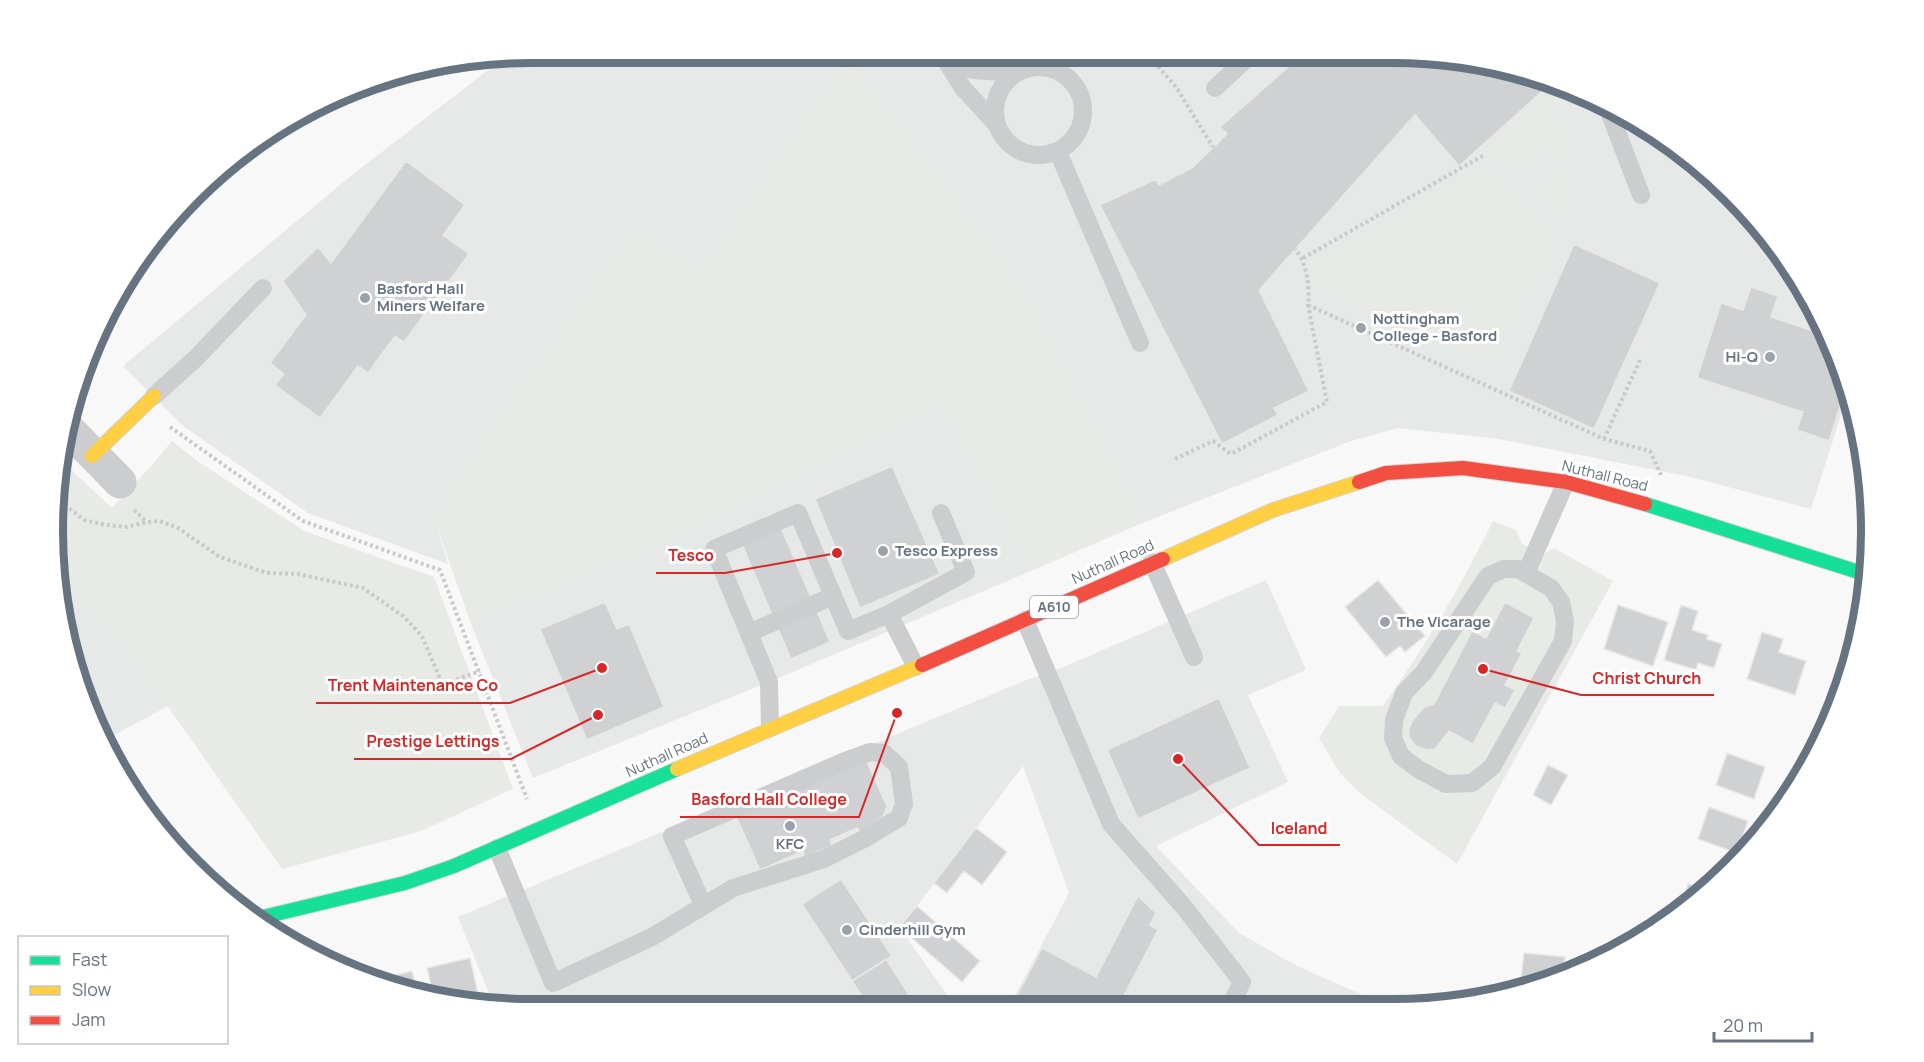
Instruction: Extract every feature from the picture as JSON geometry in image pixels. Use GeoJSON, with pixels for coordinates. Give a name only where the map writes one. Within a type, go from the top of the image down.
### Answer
{"type":"FeatureCollection","features":[{"type":"Feature","properties":{"kind":"main road"},"geometry":{"type":"LineString","coordinates":[[92,456],[149,401]]}},
{"type":"Feature","properties":{"kind":"main road","name":"Nuthall Road"},"geometry":{"type":"LineString","coordinates":[[266,916],[405,883],[497,848],[1025,620],[1273,510],[1386,473],[1463,468],[1566,482],[1653,506],[1859,572]]}},
{"type":"Feature","properties":{"kind":"street"},"geometry":{"type":"LineString","coordinates":[[73,435],[120,482]]}},
{"type":"Feature","properties":{"kind":"lane"},"geometry":{"type":"LineString","coordinates":[[947,63],[963,88],[997,125]]}},
{"type":"Feature","properties":{"kind":"lane"},"geometry":{"type":"LineString","coordinates":[[959,63],[974,70],[1016,73]]}},
{"type":"Feature","properties":{"kind":"lane"},"geometry":{"type":"LineString","coordinates":[[1215,88],[1242,63]]}},
{"type":"Feature","properties":{"kind":"lane"},"geometry":{"type":"LineString","coordinates":[[1043,67],[1057,71],[1069,79],[1078,90],[1083,103],[1083,117],[1079,131],[1070,143],[1058,152],[1043,156],[1029,155],[1014,148],[1003,138],[997,125],[995,110],[998,95],[1005,83],[1016,73],[1029,68],[1043,67]]}},
{"type":"Feature","properties":{"kind":"lane"},"geometry":{"type":"LineString","coordinates":[[1611,117],[1641,195]]}},
{"type":"Feature","properties":{"kind":"lane"},"geometry":{"type":"LineString","coordinates":[[1058,152],[1140,343]]}},
{"type":"Feature","properties":{"kind":"lane"},"geometry":{"type":"LineString","coordinates":[[149,401],[196,358],[263,288]]}},
{"type":"Feature","properties":{"kind":"lane"},"geometry":{"type":"LineString","coordinates":[[1526,573],[1566,482]]}},
{"type":"Feature","properties":{"kind":"lane"},"geometry":{"type":"LineString","coordinates":[[771,728],[769,682],[714,549],[798,513],[848,631],[889,614],[966,572],[940,513]]}},
{"type":"Feature","properties":{"kind":"lane"},"geometry":{"type":"LineString","coordinates":[[1152,562],[1194,657]]}},
{"type":"Feature","properties":{"kind":"lane"},"geometry":{"type":"LineString","coordinates":[[1504,569],[1518,569],[1526,573],[1551,588],[1561,602],[1565,621],[1563,641],[1492,767],[1472,783],[1446,784],[1418,770],[1401,756],[1393,738],[1394,720],[1404,693],[1431,664],[1488,576],[1504,569]]}},
{"type":"Feature","properties":{"kind":"lane"},"geometry":{"type":"LineString","coordinates":[[748,633],[833,596]]}},
{"type":"Feature","properties":{"kind":"lane"},"geometry":{"type":"LineString","coordinates":[[889,614],[916,667]]}},
{"type":"Feature","properties":{"kind":"lane"},"geometry":{"type":"LineString","coordinates":[[1025,620],[1111,824],[1184,907],[1242,982],[1234,999]]}},
{"type":"Feature","properties":{"kind":"lane"},"geometry":{"type":"LineString","coordinates":[[497,848],[553,983],[652,937],[733,888],[824,859],[864,840],[898,818],[904,804],[899,767],[884,753],[870,752],[672,836],[703,905]]}},
{"type":"Feature","properties":{"kind":"path"},"geometry":{"type":"LineString","coordinates":[[1155,63],[1176,87],[1213,147]]}},
{"type":"Feature","properties":{"kind":"path"},"geometry":{"type":"LineString","coordinates":[[1303,258],[1484,155]]}},
{"type":"Feature","properties":{"kind":"path"},"geometry":{"type":"LineString","coordinates":[[1175,459],[1213,441],[1231,454],[1327,402],[1308,305],[1309,294],[1303,258],[1295,249]]}},
{"type":"Feature","properties":{"kind":"path"},"geometry":{"type":"LineString","coordinates":[[1308,305],[1604,439],[1650,451],[1680,515]]}},
{"type":"Feature","properties":{"kind":"path"},"geometry":{"type":"LineString","coordinates":[[1604,439],[1640,360]]}},
{"type":"Feature","properties":{"kind":"path"},"geometry":{"type":"LineString","coordinates":[[149,401],[177,434],[303,521],[440,570],[539,830]]}},
{"type":"Feature","properties":{"kind":"path"},"geometry":{"type":"LineString","coordinates":[[64,504],[84,520],[106,525],[128,527],[160,521],[178,528],[220,557],[267,573],[298,574],[363,588],[403,616],[422,636],[442,683],[480,671]]}},
{"type":"Feature","properties":{"kind":"shaded area"},"geometry":{"type":"Polygon","coordinates":[[[846,63],[702,271],[635,226],[436,524],[448,564],[308,513],[183,426],[123,366],[352,175],[495,64],[846,63]]]}},
{"type":"Feature","properties":{"kind":"shaded area"},"geometry":{"type":"Polygon","coordinates":[[[846,63],[853,63],[1012,270],[1145,522],[1031,571],[945,407],[662,544],[471,624],[436,524],[456,480],[635,226],[702,270],[846,63]]]}},
{"type":"Feature","properties":{"kind":"shaded area"},"geometry":{"type":"Polygon","coordinates":[[[853,63],[1393,63],[1454,67],[1514,79],[1600,111],[1653,142],[1702,179],[1745,222],[1782,271],[1813,324],[1844,406],[1811,509],[1691,477],[1499,439],[1398,428],[1351,441],[1145,522],[1012,270],[853,63]]]}},
{"type":"Feature","properties":{"kind":"shaded area"},"geometry":{"type":"Polygon","coordinates":[[[1552,92],[1576,101],[1558,107],[1573,202],[1563,225],[1538,192],[1564,165],[1549,150],[1516,173],[1485,149],[1552,92]]]}},
{"type":"Feature","properties":{"kind":"shaded area"},"geometry":{"type":"Polygon","coordinates":[[[1483,166],[1560,244],[1489,366],[1318,290],[1316,262],[1483,166]]]}},
{"type":"Feature","properties":{"kind":"shaded area"},"geometry":{"type":"Polygon","coordinates":[[[945,407],[1031,571],[769,682],[533,778],[471,624],[662,544],[945,407]]]}},
{"type":"Feature","properties":{"kind":"shaded area"},"geometry":{"type":"Polygon","coordinates":[[[172,441],[199,462],[304,531],[434,577],[513,789],[421,831],[282,869],[115,631],[67,588],[63,531],[68,466],[112,508],[172,441]]]}},
{"type":"Feature","properties":{"kind":"shaded area"},"geometry":{"type":"Polygon","coordinates":[[[1493,521],[1516,530],[1522,544],[1544,554],[1554,548],[1613,581],[1457,864],[1361,794],[1340,773],[1319,738],[1339,706],[1383,706],[1442,616],[1493,521]]]}},
{"type":"Feature","properties":{"kind":"shaded area"},"geometry":{"type":"Polygon","coordinates":[[[1266,580],[1306,670],[1248,695],[1288,782],[1156,846],[1239,933],[1297,966],[1372,999],[1013,999],[1069,893],[1023,766],[899,927],[950,999],[491,997],[458,917],[1024,681],[1061,668],[1266,580]]]}},
{"type":"Feature","properties":{"kind":"shaded area"},"geometry":{"type":"Polygon","coordinates":[[[67,588],[115,631],[168,706],[111,737],[79,652],[67,588]]]}},
{"type":"Feature","properties":{"kind":"building"},"geometry":{"type":"Polygon","coordinates":[[[1293,63],[1393,63],[1454,67],[1514,79],[1545,89],[1459,166],[1415,115],[1259,290],[1309,391],[1274,408],[1278,415],[1222,444],[1100,205],[1156,179],[1159,185],[1192,168],[1227,134],[1220,127],[1293,63]]]}},
{"type":"Feature","properties":{"kind":"building","name":"Basford Hall Miners Welfare"},"geometry":{"type":"Polygon","coordinates":[[[406,161],[465,205],[443,235],[469,254],[404,342],[395,336],[368,373],[358,366],[320,418],[275,385],[284,374],[270,363],[306,315],[283,281],[318,247],[331,263],[406,161]]]}},
{"type":"Feature","properties":{"kind":"building"},"geometry":{"type":"Polygon","coordinates":[[[1574,244],[1660,283],[1594,429],[1509,391],[1574,244]]]}},
{"type":"Feature","properties":{"kind":"building","name":"Hi-Q"},"geometry":{"type":"Polygon","coordinates":[[[1751,287],[1778,296],[1771,317],[1816,332],[1842,400],[1829,441],[1797,430],[1803,412],[1697,378],[1721,303],[1743,310],[1751,287]]]}},
{"type":"Feature","properties":{"kind":"building","name":"Tesco Express"},"geometry":{"type":"Polygon","coordinates":[[[892,466],[940,574],[860,608],[815,499],[892,466]]]}},
{"type":"Feature","properties":{"kind":"building"},"geometry":{"type":"Polygon","coordinates":[[[779,523],[830,642],[791,659],[740,540],[779,523]]]}},
{"type":"Feature","properties":{"kind":"building","name":"The Vicarage"},"geometry":{"type":"Polygon","coordinates":[[[1378,580],[1425,636],[1405,652],[1400,646],[1386,657],[1345,607],[1378,580]]]}},
{"type":"Feature","properties":{"kind":"building"},"geometry":{"type":"Polygon","coordinates":[[[605,602],[617,629],[629,624],[664,707],[587,740],[540,629],[605,602]]]}},
{"type":"Feature","properties":{"kind":"building"},"geometry":{"type":"Polygon","coordinates":[[[1505,602],[1534,618],[1517,651],[1522,653],[1505,685],[1515,690],[1505,708],[1495,703],[1473,744],[1449,731],[1435,749],[1427,750],[1416,746],[1409,737],[1409,728],[1413,720],[1424,707],[1434,704],[1472,631],[1486,638],[1505,602]]]}},
{"type":"Feature","properties":{"kind":"building"},"geometry":{"type":"Polygon","coordinates":[[[1618,605],[1668,622],[1653,666],[1604,649],[1618,605]]]}},
{"type":"Feature","properties":{"kind":"building"},"geometry":{"type":"Polygon","coordinates":[[[1681,605],[1698,611],[1692,630],[1708,635],[1707,639],[1722,644],[1714,668],[1698,663],[1696,670],[1664,660],[1681,605]]]}},
{"type":"Feature","properties":{"kind":"building"},"geometry":{"type":"Polygon","coordinates":[[[1762,632],[1783,639],[1779,652],[1806,661],[1795,695],[1747,679],[1762,632]]]}},
{"type":"Feature","properties":{"kind":"building"},"geometry":{"type":"Polygon","coordinates":[[[1219,698],[1250,768],[1138,819],[1107,750],[1219,698]]]}},
{"type":"Feature","properties":{"kind":"building"},"geometry":{"type":"Polygon","coordinates":[[[1727,753],[1765,767],[1754,799],[1716,785],[1727,753]]]}},
{"type":"Feature","properties":{"kind":"building"},"geometry":{"type":"Polygon","coordinates":[[[864,761],[867,762],[887,806],[883,817],[860,833],[857,828],[830,840],[832,846],[805,857],[803,851],[760,870],[736,816],[864,761]]]}},
{"type":"Feature","properties":{"kind":"building"},"geometry":{"type":"Polygon","coordinates":[[[1548,765],[1568,775],[1551,805],[1533,795],[1548,765]]]}},
{"type":"Feature","properties":{"kind":"building"},"geometry":{"type":"Polygon","coordinates":[[[1709,807],[1748,821],[1739,846],[1734,852],[1698,839],[1709,807]]]}},
{"type":"Feature","properties":{"kind":"building"},"geometry":{"type":"Polygon","coordinates":[[[976,828],[1007,852],[982,885],[964,871],[947,893],[934,883],[976,828]]]}},
{"type":"Feature","properties":{"kind":"building","name":"Cinderhill Gym"},"geometry":{"type":"Polygon","coordinates":[[[841,879],[892,956],[852,981],[802,904],[841,879]]]}},
{"type":"Feature","properties":{"kind":"building"},"geometry":{"type":"Polygon","coordinates":[[[1688,884],[1697,887],[1683,898],[1688,884]]]}},
{"type":"Feature","properties":{"kind":"building"},"geometry":{"type":"Polygon","coordinates":[[[1138,896],[1156,913],[1150,925],[1158,930],[1122,999],[1015,999],[1042,948],[1096,977],[1138,896]]]}},
{"type":"Feature","properties":{"kind":"building"},"geometry":{"type":"Polygon","coordinates":[[[917,906],[980,961],[962,982],[899,927],[917,906]]]}},
{"type":"Feature","properties":{"kind":"building"},"geometry":{"type":"Polygon","coordinates":[[[1524,953],[1565,957],[1564,966],[1521,981],[1524,953]]]}},
{"type":"Feature","properties":{"kind":"building"},"geometry":{"type":"Polygon","coordinates":[[[470,958],[479,996],[432,988],[427,968],[470,958]]]}},
{"type":"Feature","properties":{"kind":"building"},"geometry":{"type":"Polygon","coordinates":[[[886,959],[912,999],[864,999],[852,981],[886,959]]]}},
{"type":"Feature","properties":{"kind":"building"},"geometry":{"type":"Polygon","coordinates":[[[412,971],[415,984],[410,983],[389,977],[412,971]]]}},
{"type":"Feature","properties":{"kind":"traffic: fast"},"geometry":{"type":"LineString","coordinates":[[1645,504],[1859,572]]}},
{"type":"Feature","properties":{"kind":"traffic: fast"},"geometry":{"type":"LineString","coordinates":[[266,916],[405,883],[454,866],[677,769]]}},
{"type":"Feature","properties":{"kind":"traffic: slow"},"geometry":{"type":"LineString","coordinates":[[92,456],[154,396]]}},
{"type":"Feature","properties":{"kind":"traffic: slow"},"geometry":{"type":"LineString","coordinates":[[1163,559],[1273,510],[1359,482]]}},
{"type":"Feature","properties":{"kind":"traffic: slow"},"geometry":{"type":"LineString","coordinates":[[677,769],[922,665]]}},
{"type":"Feature","properties":{"kind":"traffic: jam"},"geometry":{"type":"LineString","coordinates":[[1359,482],[1386,473],[1463,468],[1566,482],[1645,504]]}},
{"type":"Feature","properties":{"kind":"traffic: jam"},"geometry":{"type":"LineString","coordinates":[[922,665],[1163,559]]}},
{"type":"Feature","properties":{"kind":"place","name":"Basford Hall Miners Welfare"},"geometry":{"type":"Point","coordinates":[365,298]}},
{"type":"Feature","properties":{"kind":"place","name":"Nottingham College - Basford"},"geometry":{"type":"Point","coordinates":[1361,328]}},
{"type":"Feature","properties":{"kind":"place","name":"Hi-Q"},"geometry":{"type":"Point","coordinates":[1770,357]}},
{"type":"Feature","properties":{"kind":"place","name":"Tesco Express"},"geometry":{"type":"Point","coordinates":[883,551]}},
{"type":"Feature","properties":{"kind":"place","name":"Tesco"},"geometry":{"type":"Point","coordinates":[837,553]}},
{"type":"Feature","properties":{"kind":"place","name":"The Vicarage"},"geometry":{"type":"Point","coordinates":[1385,622]}},
{"type":"Feature","properties":{"kind":"place","name":"Trent Maintenance Co"},"geometry":{"type":"Point","coordinates":[602,668]}},
{"type":"Feature","properties":{"kind":"place","name":"Christ Church"},"geometry":{"type":"Point","coordinates":[1483,669]}},
{"type":"Feature","properties":{"kind":"place","name":"Basford Hall College"},"geometry":{"type":"Point","coordinates":[897,713]}},
{"type":"Feature","properties":{"kind":"place","name":"Prestige Lettings"},"geometry":{"type":"Point","coordinates":[598,715]}},
{"type":"Feature","properties":{"kind":"place","name":"Iceland"},"geometry":{"type":"Point","coordinates":[1178,759]}},
{"type":"Feature","properties":{"kind":"place","name":"KFC"},"geometry":{"type":"Point","coordinates":[790,826]}},
{"type":"Feature","properties":{"kind":"place","name":"Cinderhill Gym"},"geometry":{"type":"Point","coordinates":[847,930]}}]}
